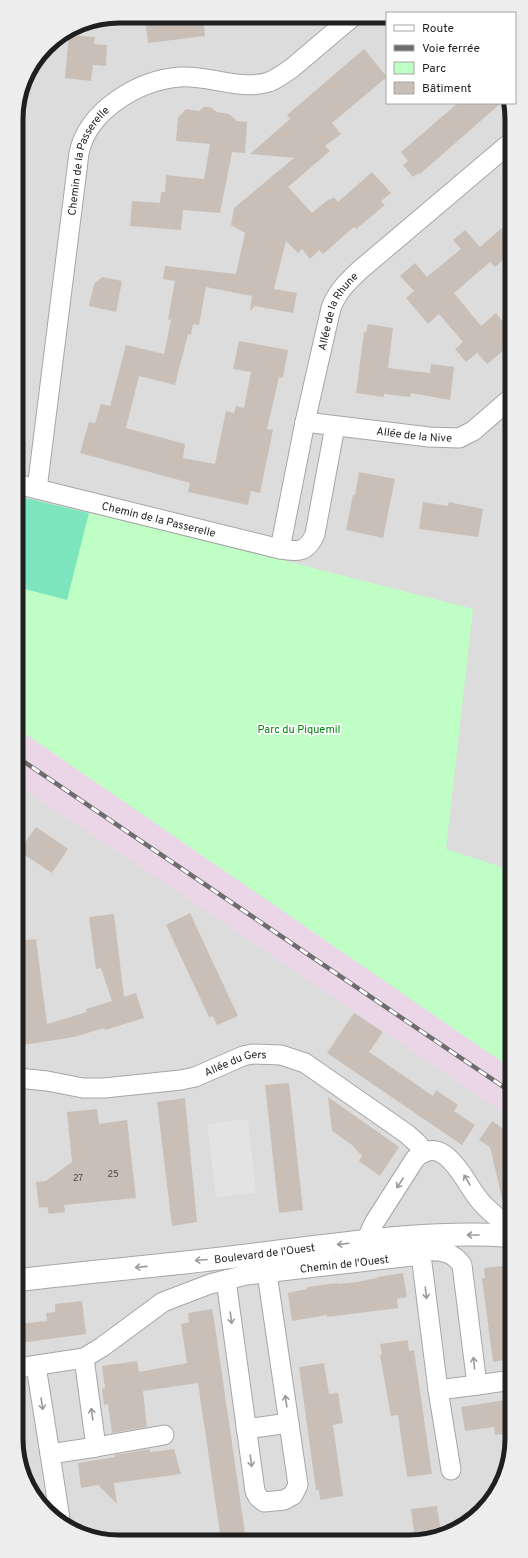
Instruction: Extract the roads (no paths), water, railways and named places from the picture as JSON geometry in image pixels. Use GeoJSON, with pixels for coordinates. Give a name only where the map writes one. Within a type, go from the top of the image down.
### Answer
{"type":"FeatureCollection","features":[{"type":"Feature","properties":{"kind":"street","name":"Chemin de la Passerelle"},"geometry":{"type":"LineString","coordinates":[[37,489],[79,153],[87,130],[96,118],[119,99],[148,85],[167,79],[195,77],[246,84],[258,84],[272,80],[292,68],[345,23]]}},
{"type":"Feature","properties":{"kind":"street","name":"Allée de la Rhune"},"geometry":{"type":"LineString","coordinates":[[280,549],[305,422],[331,308],[341,289],[360,270],[505,147]]}},
{"type":"Feature","properties":{"kind":"street","name":"Allée de la Nive"},"geometry":{"type":"LineString","coordinates":[[305,422],[428,437],[459,438],[473,431],[505,403]]}},
{"type":"Feature","properties":{"kind":"street","name":"Chemin de la Passerelle"},"geometry":{"type":"LineString","coordinates":[[23,486],[280,549],[301,551],[312,542],[316,529],[335,426]]}},
{"type":"Feature","properties":{"kind":"street","name":"Allée du Gers"},"geometry":{"type":"LineString","coordinates":[[23,1078],[83,1088],[104,1088],[180,1080],[195,1077],[244,1056],[257,1054],[281,1055],[305,1063],[407,1134],[419,1145],[423,1153]]}},
{"type":"Feature","properties":{"kind":"street"},"geometry":{"type":"LineString","coordinates":[[366,1241],[374,1223],[415,1159],[423,1153],[435,1151],[445,1155],[450,1160],[462,1173],[484,1206],[505,1223]]}},
{"type":"Feature","properties":{"kind":"street","name":"Boulevard de l'Ouest"},"geometry":{"type":"LineString","coordinates":[[424,1247],[474,1234],[505,1236]]}},
{"type":"Feature","properties":{"kind":"street","name":"Boulevard de l'Ouest"},"geometry":{"type":"LineString","coordinates":[[23,1280],[243,1266],[366,1241],[424,1247],[450,1254],[462,1265],[476,1385]]}},
{"type":"Feature","properties":{"kind":"street"},"geometry":{"type":"LineString","coordinates":[[424,1247],[438,1390],[451,1470]]}},
{"type":"Feature","properties":{"kind":"street","name":"Chemin de l'Ouest"},"geometry":{"type":"LineString","coordinates":[[59,1514],[50,1454],[27,1367],[84,1358],[102,1347],[163,1302],[210,1284],[226,1280],[243,1266],[267,1273],[424,1247]]}},
{"type":"Feature","properties":{"kind":"street","name":"Boulevard de l'Ouest"},"geometry":{"type":"LineString","coordinates":[[226,1280],[255,1491],[258,1497],[264,1502],[284,1500],[293,1495],[298,1485],[267,1273]]}},
{"type":"Feature","properties":{"kind":"street"},"geometry":{"type":"LineString","coordinates":[[84,1358],[96,1446]]}},
{"type":"Feature","properties":{"kind":"street"},"geometry":{"type":"LineString","coordinates":[[438,1390],[505,1381]]}},
{"type":"Feature","properties":{"kind":"street"},"geometry":{"type":"LineString","coordinates":[[246,1429],[289,1423]]}},
{"type":"Feature","properties":{"kind":"street"},"geometry":{"type":"LineString","coordinates":[[50,1454],[164,1435]]}},
{"type":"Feature","properties":{"kind":"railway"},"geometry":{"type":"LineString","coordinates":[[23,761],[505,1088]]}},
{"type":"Feature","properties":{"kind":"park label","name":"Parc du Piquemil"},"geometry":{"type":"Point","coordinates":[299,729]}}]}
